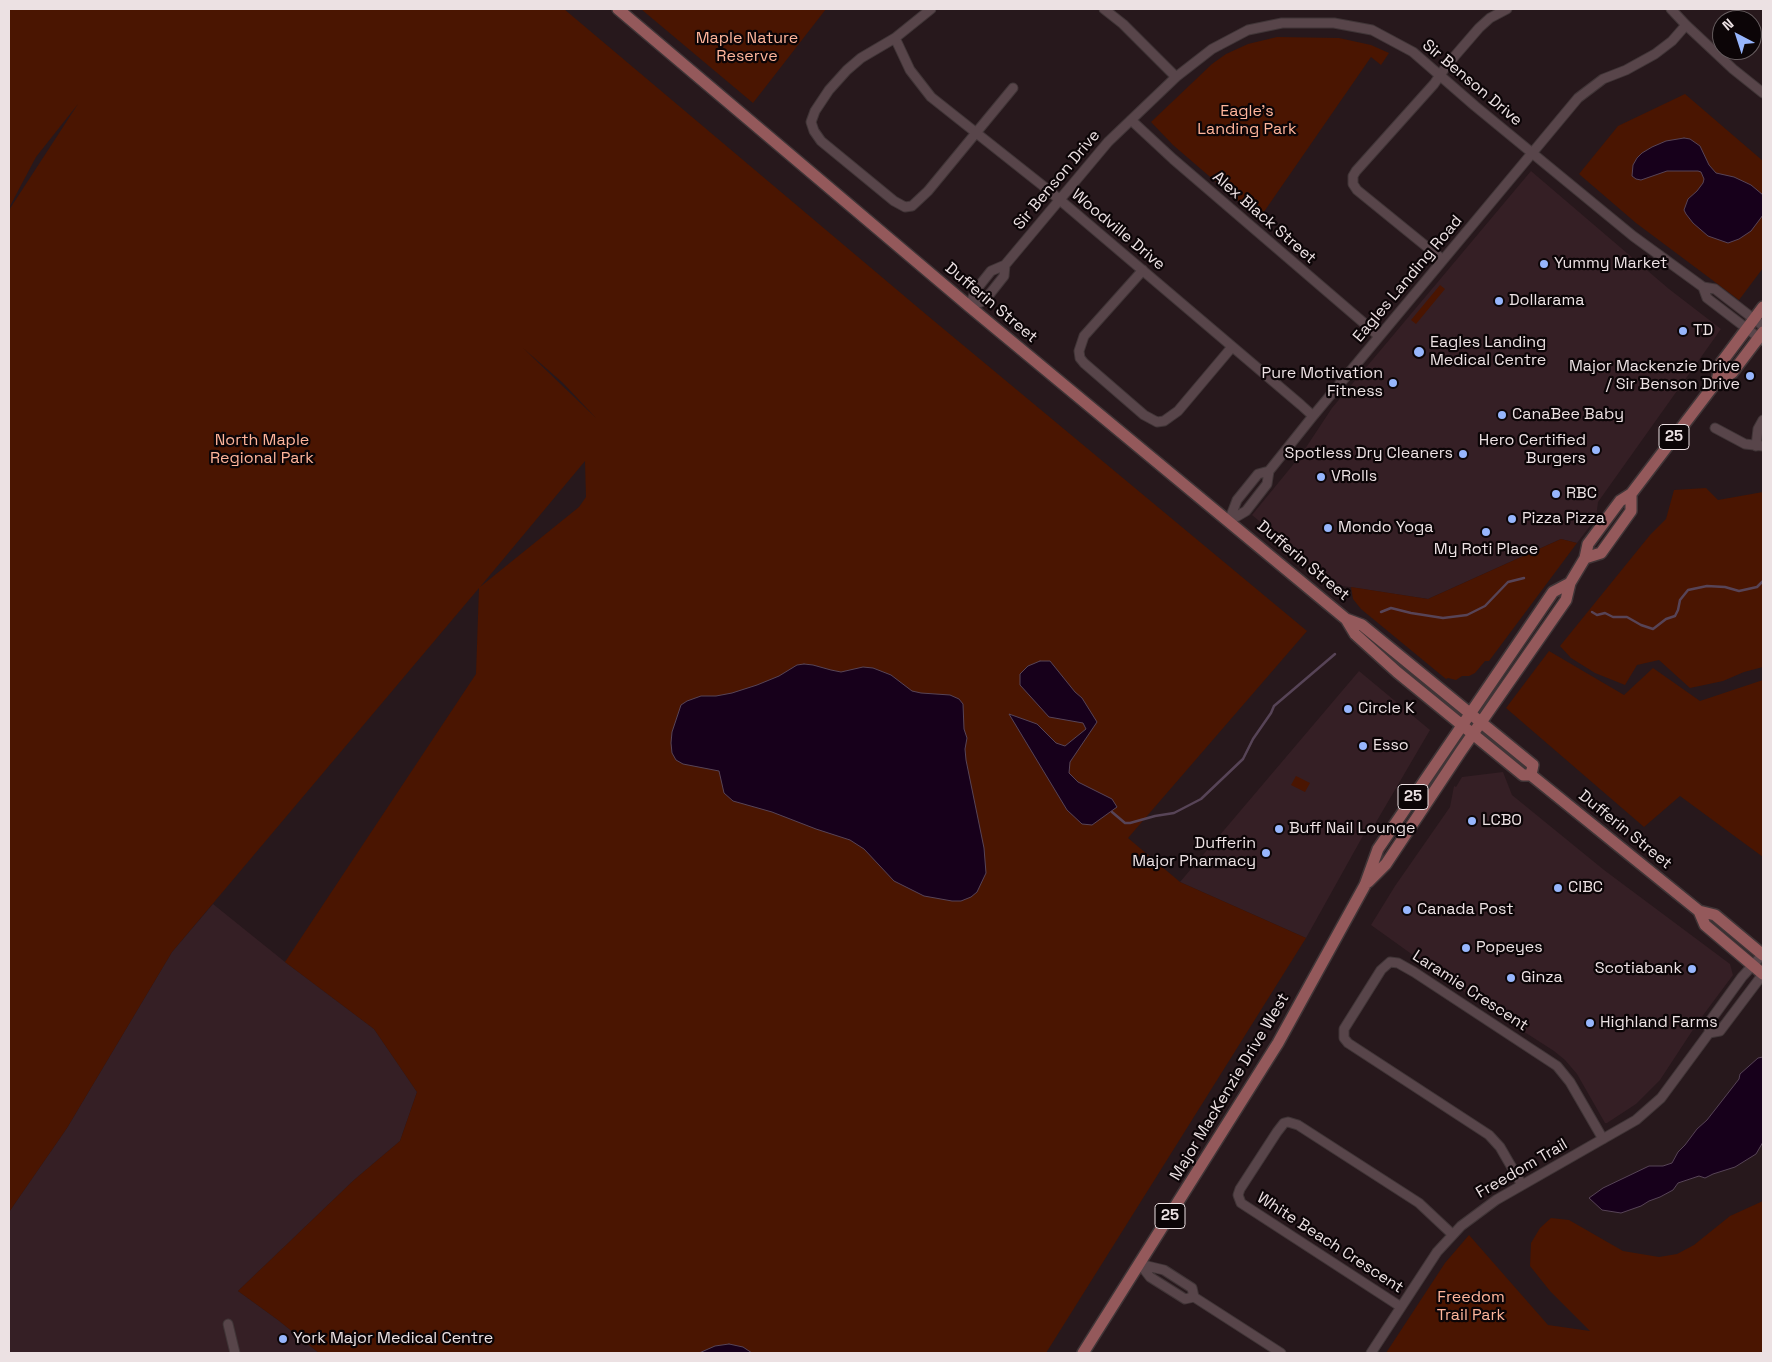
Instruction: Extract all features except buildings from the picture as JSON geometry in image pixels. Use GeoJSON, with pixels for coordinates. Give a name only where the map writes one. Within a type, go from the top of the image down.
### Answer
{"type":"FeatureCollection","features":[{"type":"Feature","properties":{"kind":"main road","name":"Dufferin Street"},"geometry":{"type":"LineString","coordinates":[[618,9],[970,307],[1346,618],[1362,624],[1533,765],[1531,775]]}},
{"type":"Feature","properties":{"kind":"main road","name":"Major MacKenzie Drive West"},"geometry":{"type":"LineString","coordinates":[[1365,885],[1386,864],[1481,722],[1566,600],[1570,583],[1585,558],[1588,544],[1620,501],[1631,494],[1717,381],[1732,373],[1758,331],[1763,307]]}},
{"type":"Feature","properties":{"kind":"main road","name":"Major MacKenzie Drive West"},"geometry":{"type":"LineString","coordinates":[[1083,1353],[1278,1044],[1365,885],[1378,849],[1553,592],[1570,583]]}},
{"type":"Feature","properties":{"kind":"main road","name":"Dufferin Street"},"geometry":{"type":"LineString","coordinates":[[1346,618],[1355,634],[1397,672],[1523,775],[1531,775],[1699,911],[1715,915],[1763,954]]}},
{"type":"Feature","properties":{"kind":"main road","name":"Dufferin Street"},"geometry":{"type":"LineString","coordinates":[[1699,911],[1705,925],[1763,974]]}},
{"type":"Feature","properties":{"kind":"street"},"geometry":{"type":"LineString","coordinates":[[932,9],[895,38],[861,58],[847,70],[830,90],[815,111],[812,122],[814,131],[822,142],[894,201],[905,207],[912,206],[928,191],[1013,88]]}},
{"type":"Feature","properties":{"kind":"street"},"geometry":{"type":"LineString","coordinates":[[1104,9],[1123,24],[1176,77]]}},
{"type":"Feature","properties":{"kind":"street"},"geometry":{"type":"LineString","coordinates":[[1443,260],[1357,190],[1352,180],[1356,171],[1434,84],[1480,28],[1490,18],[1507,9]]}},
{"type":"Feature","properties":{"kind":"street"},"geometry":{"type":"LineString","coordinates":[[1672,9],[1686,25],[1733,69],[1763,94]]}},
{"type":"Feature","properties":{"kind":"street","name":"Sir Benson Drive"},"geometry":{"type":"LineString","coordinates":[[970,307],[975,291],[991,272],[1005,265],[1108,142],[1176,77],[1212,49],[1248,30],[1282,23],[1334,22],[1372,30],[1413,52],[1475,106],[1633,236],[1703,287],[1715,289],[1758,331]]}},
{"type":"Feature","properties":{"kind":"street","name":"Eagles Landing Road"},"geometry":{"type":"LineString","coordinates":[[1229,521],[1246,511],[1267,484],[1269,471],[1313,416],[1578,98],[1603,79],[1626,70],[1655,54],[1672,41],[1686,25]]}},
{"type":"Feature","properties":{"kind":"street","name":"Woodville Drive"},"geometry":{"type":"LineString","coordinates":[[895,38],[910,70],[931,96],[1060,200],[1313,416]]}},
{"type":"Feature","properties":{"kind":"street","name":"Alex Black Street"},"geometry":{"type":"LineString","coordinates":[[1131,120],[1173,159],[1379,336]]}},
{"type":"Feature","properties":{"kind":"street","name":"Sir Benson Drive"},"geometry":{"type":"LineString","coordinates":[[970,307],[985,300],[1004,276],[1005,265]]}},
{"type":"Feature","properties":{"kind":"street"},"geometry":{"type":"LineString","coordinates":[[1143,270],[1084,336],[1079,351],[1080,358],[1084,363],[1144,415],[1157,422],[1164,421],[1178,411],[1232,347]]}},
{"type":"Feature","properties":{"kind":"street"},"geometry":{"type":"LineString","coordinates":[[1715,428],[1745,444],[1759,446],[1758,429],[1763,420]]}},
{"type":"Feature","properties":{"kind":"street","name":"Eagles Landing Road"},"geometry":{"type":"LineString","coordinates":[[1229,521],[1237,500],[1258,474],[1269,471]]}},
{"type":"Feature","properties":{"kind":"street","name":"Freedom Trail"},"geometry":{"type":"LineString","coordinates":[[1371,1353],[1437,1252],[1452,1234],[1480,1210],[1636,1120],[1657,1102],[1670,1088],[1709,1033],[1710,1021],[1763,954]]}},
{"type":"Feature","properties":{"kind":"street","name":"Laramie Crescent"},"geometry":{"type":"LineString","coordinates":[[1522,1185],[1500,1147],[1489,1135],[1344,1038],[1344,1029],[1381,970],[1390,962],[1398,963],[1414,972],[1557,1066],[1570,1082],[1603,1139]]}},
{"type":"Feature","properties":{"kind":"street","name":"Freedom Trail"},"geometry":{"type":"LineString","coordinates":[[1709,1033],[1720,1030],[1763,974]]}},
{"type":"Feature","properties":{"kind":"street","name":"White Beach Crescent"},"geometry":{"type":"LineString","coordinates":[[1401,1307],[1241,1203],[1238,1195],[1240,1189],[1277,1132],[1284,1123],[1298,1125],[1419,1203],[1452,1234]]}},
{"type":"Feature","properties":{"kind":"street"},"geometry":{"type":"LineString","coordinates":[[1140,1264],[1150,1277],[1185,1299],[1194,1297]]}},
{"type":"Feature","properties":{"kind":"street"},"geometry":{"type":"LineString","coordinates":[[1140,1264],[1164,1270],[1192,1288],[1194,1297],[1281,1353]]}},
{"type":"Feature","properties":{"kind":"street"},"geometry":{"type":"LineString","coordinates":[[228,1324],[235,1353]]}},
{"type":"Feature","properties":{"kind":"shaded area"},"geometry":{"type":"Polygon","coordinates":[[[1690,139],[1700,146],[1709,165],[1716,173],[1734,177],[1751,185],[1763,195],[1763,215],[1751,231],[1739,239],[1728,243],[1708,236],[1686,214],[1684,210],[1688,199],[1703,183],[1704,179],[1701,172],[1667,171],[1641,180],[1632,176],[1633,165],[1642,153],[1666,141],[1690,139]]]}},
{"type":"Feature","properties":{"kind":"shaded area"},"geometry":{"type":"Polygon","coordinates":[[[1531,171],[1669,289],[1721,329],[1598,502],[1596,518],[1577,543],[1561,539],[1428,599],[1336,585],[1252,515],[1301,455],[1332,408],[1531,171]]]}},
{"type":"Feature","properties":{"kind":"shaded area"},"geometry":{"type":"Polygon","coordinates":[[[1040,661],[1050,661],[1082,698],[1097,722],[1070,762],[1069,773],[1078,782],[1112,799],[1117,807],[1092,825],[1082,824],[1067,810],[1009,714],[1037,724],[1056,743],[1065,746],[1086,729],[1083,723],[1049,717],[1020,685],[1020,674],[1028,666],[1040,661]]]}},
{"type":"Feature","properties":{"kind":"shaded area"},"geometry":{"type":"Polygon","coordinates":[[[804,664],[841,672],[863,667],[873,668],[891,675],[912,691],[950,695],[959,699],[963,704],[964,729],[967,738],[966,760],[984,848],[986,873],[977,892],[971,897],[961,901],[952,901],[924,896],[894,881],[864,849],[850,840],[772,812],[733,801],[724,793],[719,771],[683,764],[676,760],[672,753],[672,732],[681,705],[701,696],[732,693],[757,685],[779,676],[797,665],[804,664]]]}},
{"type":"Feature","properties":{"kind":"shaded area"},"geometry":{"type":"Polygon","coordinates":[[[1359,671],[1430,730],[1375,824],[1369,825],[1306,938],[1180,882],[1359,671]]]}},
{"type":"Feature","properties":{"kind":"shaded area"},"geometry":{"type":"Polygon","coordinates":[[[1503,772],[1512,795],[1604,870],[1730,964],[1733,975],[1698,1022],[1660,1080],[1636,1104],[1607,1123],[1605,1123],[1577,1074],[1565,1060],[1484,1006],[1371,925],[1395,886],[1450,807],[1454,786],[1456,787],[1462,777],[1503,772]]]}},
{"type":"Feature","properties":{"kind":"shaded area"},"geometry":{"type":"Polygon","coordinates":[[[213,904],[285,962],[374,1029],[417,1092],[400,1141],[354,1180],[238,1291],[319,1353],[9,1353],[9,1212],[67,1128],[172,952],[213,904]]]}},
{"type":"Feature","properties":{"kind":"shaded area"},"geometry":{"type":"Polygon","coordinates":[[[1763,1057],[1763,1142],[1756,1154],[1735,1167],[1705,1178],[1699,1176],[1678,1183],[1673,1190],[1660,1197],[1621,1213],[1602,1210],[1589,1198],[1603,1188],[1649,1166],[1663,1166],[1672,1163],[1678,1152],[1707,1120],[1739,1079],[1740,1074],[1758,1058],[1763,1057]]]}},
{"type":"Feature","properties":{"kind":"shaded area"},"geometry":{"type":"Polygon","coordinates":[[[729,1344],[743,1347],[752,1353],[699,1353],[715,1346],[729,1344]]]}},
{"type":"Feature","properties":{"kind":"green space","name":"North Maple Regional Park"},"geometry":{"type":"Polygon","coordinates":[[[9,9],[564,9],[928,316],[1307,631],[1128,838],[1180,882],[1306,938],[1046,1353],[319,1353],[238,1291],[354,1180],[400,1141],[417,1092],[374,1029],[285,962],[476,674],[479,588],[172,952],[67,1128],[9,1212],[9,210],[78,104],[36,157],[9,208],[9,9]],[[523,348],[596,418],[563,383],[523,348]],[[585,461],[480,587],[579,507],[586,497],[585,461]]]}},
{"type":"Feature","properties":{"kind":"green space","name":"Maple Nature Reserve"},"geometry":{"type":"Polygon","coordinates":[[[641,9],[826,9],[753,103],[641,9]]]}},
{"type":"Feature","properties":{"kind":"green space","name":"Eagle's Landing Park"},"geometry":{"type":"Polygon","coordinates":[[[1277,37],[1339,38],[1371,45],[1389,53],[1381,65],[1371,57],[1259,219],[1173,145],[1151,122],[1212,64],[1226,54],[1248,44],[1277,37]]]}},
{"type":"Feature","properties":{"kind":"green space"},"geometry":{"type":"Polygon","coordinates":[[[1685,94],[1763,161],[1763,268],[1739,300],[1636,223],[1579,174],[1618,126],[1685,94]]]}},
{"type":"Feature","properties":{"kind":"green space"},"geometry":{"type":"Polygon","coordinates":[[[1440,285],[1445,289],[1416,324],[1411,320],[1440,285]]]}},
{"type":"Feature","properties":{"kind":"green space"},"geometry":{"type":"Polygon","coordinates":[[[1706,488],[1718,500],[1763,492],[1763,667],[1744,672],[1723,681],[1690,688],[1659,660],[1637,665],[1625,685],[1595,673],[1571,658],[1560,646],[1650,535],[1666,519],[1674,490],[1706,488]]]}},
{"type":"Feature","properties":{"kind":"green space"},"geometry":{"type":"Polygon","coordinates":[[[1561,539],[1577,543],[1489,661],[1485,661],[1475,673],[1469,676],[1462,676],[1456,680],[1446,679],[1361,609],[1353,599],[1351,587],[1428,599],[1561,539]]]}},
{"type":"Feature","properties":{"kind":"green space"},"geometry":{"type":"Polygon","coordinates":[[[1549,651],[1624,695],[1653,668],[1700,701],[1763,680],[1763,857],[1680,796],[1644,827],[1506,708],[1549,651]]]}},
{"type":"Feature","properties":{"kind":"green space"},"geometry":{"type":"Polygon","coordinates":[[[1296,776],[1310,783],[1305,792],[1291,785],[1296,776]]]}},
{"type":"Feature","properties":{"kind":"green space","name":"Freedom Trail Park"},"geometry":{"type":"Polygon","coordinates":[[[1763,1201],[1763,1353],[1386,1353],[1445,1263],[1469,1235],[1548,1325],[1590,1331],[1550,1291],[1530,1266],[1531,1243],[1540,1228],[1551,1218],[1569,1220],[1623,1251],[1659,1257],[1677,1254],[1694,1245],[1730,1216],[1763,1201]]]}},
{"type":"Feature","properties":{"kind":"waterway"},"geometry":{"type":"LineString","coordinates":[[1381,612],[1391,608],[1443,618],[1467,615],[1485,606],[1508,582],[1524,578]]}},
{"type":"Feature","properties":{"kind":"waterway"},"geometry":{"type":"LineString","coordinates":[[1592,612],[1597,615],[1605,613],[1613,617],[1627,617],[1653,629],[1666,619],[1675,616],[1680,600],[1688,590],[1707,586],[1725,587],[1739,591],[1757,587],[1763,581]]}},
{"type":"Feature","properties":{"kind":"waterway"},"geometry":{"type":"LineString","coordinates":[[1112,812],[1125,823],[1130,823],[1174,813],[1201,799],[1243,759],[1274,706],[1335,654]]}},
{"type":"Feature","properties":{"kind":"place","name":"Yummy Market"},"geometry":{"type":"Point","coordinates":[1544,264]}},
{"type":"Feature","properties":{"kind":"place","name":"Dollarama"},"geometry":{"type":"Point","coordinates":[1499,301]}},
{"type":"Feature","properties":{"kind":"place","name":"TD"},"geometry":{"type":"Point","coordinates":[1683,331]}},
{"type":"Feature","properties":{"kind":"place","name":"Eagles Landing Medical Centre"},"geometry":{"type":"Point","coordinates":[1419,352]}},
{"type":"Feature","properties":{"kind":"place","name":"Major Mackenzie Drive / Sir Benson Drive"},"geometry":{"type":"Point","coordinates":[1750,376]}},
{"type":"Feature","properties":{"kind":"place","name":"Pure Motivation Fitness"},"geometry":{"type":"Point","coordinates":[1393,383]}},
{"type":"Feature","properties":{"kind":"place","name":"CanaBee Baby"},"geometry":{"type":"Point","coordinates":[1502,415]}},
{"type":"Feature","properties":{"kind":"place","name":"Hero Certified Burgers"},"geometry":{"type":"Point","coordinates":[1596,450]}},
{"type":"Feature","properties":{"kind":"place","name":"Spotless Dry Cleaners"},"geometry":{"type":"Point","coordinates":[1463,454]}},
{"type":"Feature","properties":{"kind":"place","name":"VRolls"},"geometry":{"type":"Point","coordinates":[1321,477]}},
{"type":"Feature","properties":{"kind":"place","name":"RBC"},"geometry":{"type":"Point","coordinates":[1556,494]}},
{"type":"Feature","properties":{"kind":"place","name":"Pizza Pizza"},"geometry":{"type":"Point","coordinates":[1512,519]}},
{"type":"Feature","properties":{"kind":"place","name":"Mondo Yoga"},"geometry":{"type":"Point","coordinates":[1328,528]}},
{"type":"Feature","properties":{"kind":"place","name":"My Roti Place"},"geometry":{"type":"Point","coordinates":[1486,532]}},
{"type":"Feature","properties":{"kind":"place","name":"Circle K"},"geometry":{"type":"Point","coordinates":[1348,709]}},
{"type":"Feature","properties":{"kind":"place","name":"Esso"},"geometry":{"type":"Point","coordinates":[1363,746]}},
{"type":"Feature","properties":{"kind":"place","name":"LCBO"},"geometry":{"type":"Point","coordinates":[1472,821]}},
{"type":"Feature","properties":{"kind":"place","name":"Buff Nail Lounge"},"geometry":{"type":"Point","coordinates":[1279,829]}},
{"type":"Feature","properties":{"kind":"place","name":"Dufferin Major Pharmacy"},"geometry":{"type":"Point","coordinates":[1266,853]}},
{"type":"Feature","properties":{"kind":"place","name":"CIBC"},"geometry":{"type":"Point","coordinates":[1558,888]}},
{"type":"Feature","properties":{"kind":"place","name":"Canada Post"},"geometry":{"type":"Point","coordinates":[1407,910]}},
{"type":"Feature","properties":{"kind":"place","name":"Popeyes"},"geometry":{"type":"Point","coordinates":[1466,948]}},
{"type":"Feature","properties":{"kind":"place","name":"Scotiabank"},"geometry":{"type":"Point","coordinates":[1692,969]}},
{"type":"Feature","properties":{"kind":"place","name":"Ginza"},"geometry":{"type":"Point","coordinates":[1511,978]}},
{"type":"Feature","properties":{"kind":"place","name":"Highland Farms"},"geometry":{"type":"Point","coordinates":[1590,1023]}},
{"type":"Feature","properties":{"kind":"place","name":"York Major Medical Centre"},"geometry":{"type":"Point","coordinates":[283,1339]}}]}
